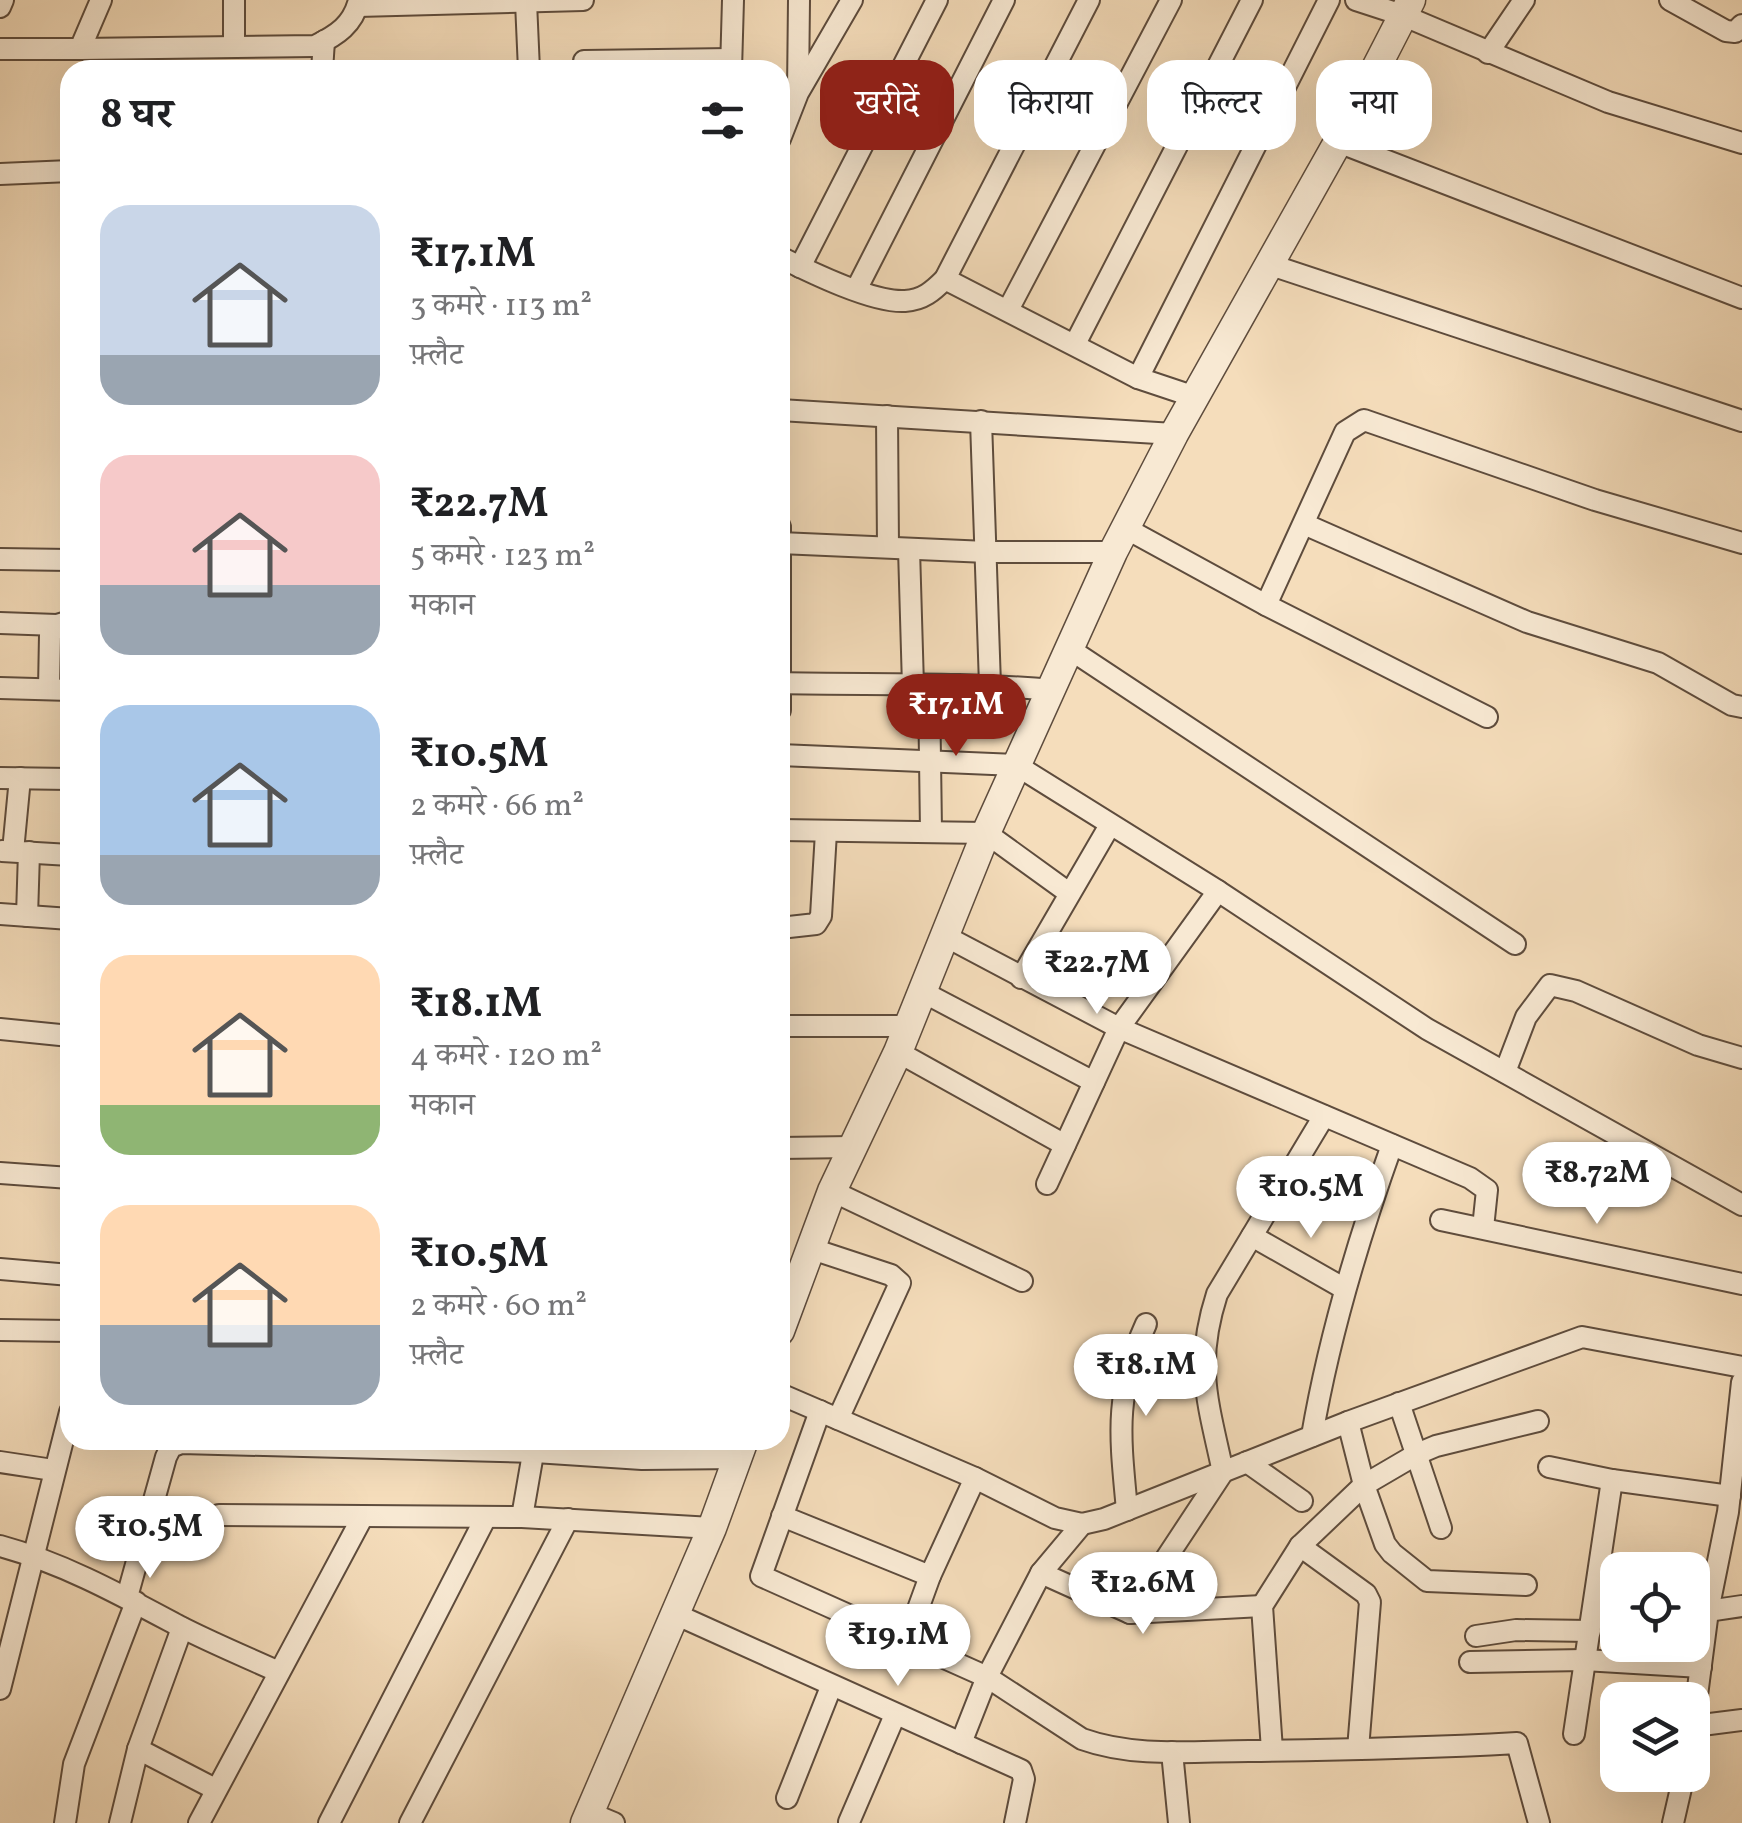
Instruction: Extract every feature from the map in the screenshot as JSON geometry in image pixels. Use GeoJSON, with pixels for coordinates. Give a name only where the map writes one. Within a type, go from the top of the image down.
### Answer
{"type":"FeatureCollection","features":[{"type":"Feature","properties":{"kind":"street"},"geometry":{"type":"LineString","coordinates":[[80,49],[101,0]]}},
{"type":"Feature","properties":{"kind":"street"},"geometry":{"type":"LineString","coordinates":[[234,0],[234,46]]}},
{"type":"Feature","properties":{"kind":"street"},"geometry":{"type":"LineString","coordinates":[[0,49],[315,46],[343,29],[354,18],[358,3],[584,0]]}},
{"type":"Feature","properties":{"kind":"street"},"geometry":{"type":"LineString","coordinates":[[731,60],[733,0]]}},
{"type":"Feature","properties":{"kind":"street"},"geometry":{"type":"LineString","coordinates":[[798,0],[798,94]]}},
{"type":"Feature","properties":{"kind":"street"},"geometry":{"type":"LineString","coordinates":[[790,114],[852,0]]}},
{"type":"Feature","properties":{"kind":"street"},"geometry":{"type":"LineString","coordinates":[[800,267],[937,0]]}},
{"type":"Feature","properties":{"kind":"street"},"geometry":{"type":"LineString","coordinates":[[856,290],[1004,0]]}},
{"type":"Feature","properties":{"kind":"street"},"geometry":{"type":"LineString","coordinates":[[790,262],[856,290],[902,302],[930,295],[945,280],[1089,0]]}},
{"type":"Feature","properties":{"kind":"street"},"geometry":{"type":"LineString","coordinates":[[1008,310],[1172,0]]}},
{"type":"Feature","properties":{"kind":"street"},"geometry":{"type":"LineString","coordinates":[[1075,344],[1252,0]]}},
{"type":"Feature","properties":{"kind":"street"},"geometry":{"type":"LineString","coordinates":[[1138,378],[1328,0]]}},
{"type":"Feature","properties":{"kind":"street"},"geometry":{"type":"LineString","coordinates":[[1356,0],[1406,8],[1488,53],[1622,108],[1742,143]]}},
{"type":"Feature","properties":{"kind":"street"},"geometry":{"type":"LineString","coordinates":[[1488,53],[1524,0]]}},
{"type":"Feature","properties":{"kind":"street"},"geometry":{"type":"LineString","coordinates":[[1670,0],[1726,32],[1735,32],[1742,25]]}},
{"type":"Feature","properties":{"kind":"street"},"geometry":{"type":"LineString","coordinates":[[526,2],[529,60]]}},
{"type":"Feature","properties":{"kind":"street"},"geometry":{"type":"LineString","coordinates":[[1380,60],[1406,8]]}},
{"type":"Feature","properties":{"kind":"street"},"geometry":{"type":"LineString","coordinates":[[323,60],[324,42]]}},
{"type":"Feature","properties":{"kind":"street"},"geometry":{"type":"LineString","coordinates":[[790,1302],[832,1191],[898,1052],[986,833],[1120,540],[1174,434],[1272,266],[1334,150]]}},
{"type":"Feature","properties":{"kind":"street"},"geometry":{"type":"LineString","coordinates":[[1359,150],[1742,298]]}},
{"type":"Feature","properties":{"kind":"street"},"geometry":{"type":"LineString","coordinates":[[0,174],[60,171]]}},
{"type":"Feature","properties":{"kind":"street"},"geometry":{"type":"LineString","coordinates":[[1272,266],[1742,421]]}},
{"type":"Feature","properties":{"kind":"street"},"geometry":{"type":"LineString","coordinates":[[945,280],[1138,378],[1195,397]]}},
{"type":"Feature","properties":{"kind":"street"},"geometry":{"type":"LineString","coordinates":[[790,411],[1174,434]]}},
{"type":"Feature","properties":{"kind":"street"},"geometry":{"type":"LineString","coordinates":[[887,416],[898,548],[931,764],[931,832]]}},
{"type":"Feature","properties":{"kind":"street"},"geometry":{"type":"LineString","coordinates":[[1266,605],[1345,432],[1364,420],[1595,500],[1742,543]]}},
{"type":"Feature","properties":{"kind":"street"},"geometry":{"type":"LineString","coordinates":[[982,421],[990,684]]}},
{"type":"Feature","properties":{"kind":"street"},"geometry":{"type":"LineString","coordinates":[[1304,524],[1527,622],[1658,663],[1742,707]]}},
{"type":"Feature","properties":{"kind":"street"},"geometry":{"type":"LineString","coordinates":[[790,538],[988,552],[1120,540],[1266,605],[1487,716]]}},
{"type":"Feature","properties":{"kind":"street"},"geometry":{"type":"LineString","coordinates":[[0,559],[60,560]]}},
{"type":"Feature","properties":{"kind":"street"},"geometry":{"type":"LineString","coordinates":[[0,623],[60,623]]}},
{"type":"Feature","properties":{"kind":"street"},"geometry":{"type":"LineString","coordinates":[[0,688],[60,689],[50,635],[60,626]]}},
{"type":"Feature","properties":{"kind":"street"},"geometry":{"type":"LineString","coordinates":[[1071,650],[1515,944]]}},
{"type":"Feature","properties":{"kind":"street"},"geometry":{"type":"LineString","coordinates":[[790,682],[921,687],[990,684],[1053,690]]}},
{"type":"Feature","properties":{"kind":"street"},"geometry":{"type":"LineString","coordinates":[[790,756],[1016,765],[1218,891],[1427,1029],[1742,1205]]}},
{"type":"Feature","properties":{"kind":"street"},"geometry":{"type":"LineString","coordinates":[[28,916],[14,852],[10,778],[60,779]]}},
{"type":"Feature","properties":{"kind":"street"},"geometry":{"type":"LineString","coordinates":[[1021,978],[1110,826]]}},
{"type":"Feature","properties":{"kind":"street"},"geometry":{"type":"LineString","coordinates":[[790,830],[986,833],[1070,893]]}},
{"type":"Feature","properties":{"kind":"street"},"geometry":{"type":"LineString","coordinates":[[790,928],[809,927],[821,916],[826,832]]}},
{"type":"Feature","properties":{"kind":"street"},"geometry":{"type":"LineString","coordinates":[[14,852],[60,854]]}},
{"type":"Feature","properties":{"kind":"street"},"geometry":{"type":"LineString","coordinates":[[1047,1184],[1119,1028],[1218,891]]}},
{"type":"Feature","properties":{"kind":"street"},"geometry":{"type":"LineString","coordinates":[[0,914],[60,918]]}},
{"type":"Feature","properties":{"kind":"street"},"geometry":{"type":"LineString","coordinates":[[944,936],[1119,1028],[1470,1178],[1487,1190],[1484,1228]]}},
{"type":"Feature","properties":{"kind":"street"},"geometry":{"type":"LineString","coordinates":[[1505,1072],[1526,1017],[1550,986],[1576,991],[1698,1044],[1742,1058]]}},
{"type":"Feature","properties":{"kind":"street"},"geometry":{"type":"LineString","coordinates":[[922,991],[1094,1082]]}},
{"type":"Feature","properties":{"kind":"street"},"geometry":{"type":"LineString","coordinates":[[790,1026],[909,1026]]}},
{"type":"Feature","properties":{"kind":"street"},"geometry":{"type":"LineString","coordinates":[[0,1029],[60,1035]]}},
{"type":"Feature","properties":{"kind":"street"},"geometry":{"type":"LineString","coordinates":[[898,1052],[1065,1145]]}},
{"type":"Feature","properties":{"kind":"street"},"geometry":{"type":"LineString","coordinates":[[1130,1613],[1223,1472],[1203,1377],[1203,1355],[1218,1294],[1324,1116]]}},
{"type":"Feature","properties":{"kind":"street"},"geometry":{"type":"LineString","coordinates":[[1312,1436],[1324,1367],[1360,1234],[1392,1145]]}},
{"type":"Feature","properties":{"kind":"street"},"geometry":{"type":"LineString","coordinates":[[790,1148],[852,1147]]}},
{"type":"Feature","properties":{"kind":"street"},"geometry":{"type":"LineString","coordinates":[[0,1173],[60,1177]]}},
{"type":"Feature","properties":{"kind":"street"},"geometry":{"type":"LineString","coordinates":[[832,1191],[1022,1281]]}},
{"type":"Feature","properties":{"kind":"street"},"geometry":{"type":"LineString","coordinates":[[1441,1220],[1742,1284]]}},
{"type":"Feature","properties":{"kind":"street"},"geometry":{"type":"LineString","coordinates":[[1252,1236],[1345,1289]]}},
{"type":"Feature","properties":{"kind":"street"},"geometry":{"type":"LineString","coordinates":[[809,1248],[891,1275],[900,1283],[829,1415],[782,1516],[761,1576],[988,1676],[1082,1740],[1120,1749],[1172,1752],[1517,1743],[1539,1823]]}},
{"type":"Feature","properties":{"kind":"street"},"geometry":{"type":"LineString","coordinates":[[0,1269],[60,1274]]}},
{"type":"Feature","properties":{"kind":"street"},"geometry":{"type":"LineString","coordinates":[[1127,1510],[1121,1444],[1123,1389],[1129,1362],[1146,1324]]}},
{"type":"Feature","properties":{"kind":"street"},"geometry":{"type":"LineString","coordinates":[[0,1330],[60,1331]]}},
{"type":"Feature","properties":{"kind":"street"},"geometry":{"type":"LineString","coordinates":[[790,1398],[975,1478],[1056,1518],[1082,1524],[1582,1337],[1742,1367]]}},
{"type":"Feature","properties":{"kind":"street"},"geometry":{"type":"LineString","coordinates":[[1710,1603],[1733,1506],[1742,1382]]}},
{"type":"Feature","properties":{"kind":"street"},"geometry":{"type":"LineString","coordinates":[[1399,1403],[1441,1528]]}},
{"type":"Feature","properties":{"kind":"street"},"geometry":{"type":"LineString","coordinates":[[1272,1750],[1262,1606],[1300,1546],[1364,1485],[1417,1454],[1538,1421]]}},
{"type":"Feature","properties":{"kind":"street"},"geometry":{"type":"LineString","coordinates":[[1348,1422],[1385,1544],[1427,1581],[1526,1585]]}},
{"type":"Feature","properties":{"kind":"street"},"geometry":{"type":"LineString","coordinates":[[1,1683],[60,1446]]}},
{"type":"Feature","properties":{"kind":"street"},"geometry":{"type":"LineString","coordinates":[[66,1823],[74,1764],[132,1600],[170,1450]]}},
{"type":"Feature","properties":{"kind":"street"},"geometry":{"type":"LineString","coordinates":[[522,1517],[533,1450]]}},
{"type":"Feature","properties":{"kind":"street"},"geometry":{"type":"LineString","coordinates":[[597,1820],[741,1450]]}},
{"type":"Feature","properties":{"kind":"street"},"geometry":{"type":"LineString","coordinates":[[0,1462],[53,1470]]}},
{"type":"Feature","properties":{"kind":"street"},"geometry":{"type":"LineString","coordinates":[[1246,1462],[1302,1501]]}},
{"type":"Feature","properties":{"kind":"street"},"geometry":{"type":"LineString","coordinates":[[1549,1466],[1733,1506]]}},
{"type":"Feature","properties":{"kind":"street"},"geometry":{"type":"LineString","coordinates":[[906,1642],[930,1576],[975,1478]]}},
{"type":"Feature","properties":{"kind":"street"},"geometry":{"type":"LineString","coordinates":[[1574,1734],[1612,1480]]}},
{"type":"Feature","properties":{"kind":"street"},"geometry":{"type":"LineString","coordinates":[[219,1515],[522,1517],[712,1528]]}},
{"type":"Feature","properties":{"kind":"street"},"geometry":{"type":"LineString","coordinates":[[782,1516],[930,1576]]}},
{"type":"Feature","properties":{"kind":"street"},"geometry":{"type":"LineString","coordinates":[[329,1823],[486,1517]]}},
{"type":"Feature","properties":{"kind":"street"},"geometry":{"type":"LineString","coordinates":[[199,1823],[362,1518]]}},
{"type":"Feature","properties":{"kind":"street"},"geometry":{"type":"LineString","coordinates":[[410,1823],[568,1520]]}},
{"type":"Feature","properties":{"kind":"street"},"geometry":{"type":"LineString","coordinates":[[960,1744],[988,1676],[1041,1574],[1082,1524]]}},
{"type":"Feature","properties":{"kind":"street"},"geometry":{"type":"LineString","coordinates":[[0,1546],[32,1555],[132,1600],[182,1628],[279,1672]]}},
{"type":"Feature","properties":{"kind":"street"},"geometry":{"type":"LineString","coordinates":[[1300,1546],[1366,1594],[1370,1602],[1358,1749]]}},
{"type":"Feature","properties":{"kind":"street"},"geometry":{"type":"LineString","coordinates":[[1041,1574],[1130,1613],[1262,1606]]}},
{"type":"Feature","properties":{"kind":"street"},"geometry":{"type":"LineString","coordinates":[[1710,1611],[1742,1606]]}},
{"type":"Feature","properties":{"kind":"street"},"geometry":{"type":"LineString","coordinates":[[675,1614],[1021,1770],[1024,1779],[1015,1823]]}},
{"type":"Feature","properties":{"kind":"street"},"geometry":{"type":"LineString","coordinates":[[120,1823],[138,1749],[182,1628]]}},
{"type":"Feature","properties":{"kind":"street"},"geometry":{"type":"LineString","coordinates":[[1476,1636],[1516,1630],[1590,1632]]}},
{"type":"Feature","properties":{"kind":"street"},"geometry":{"type":"LineString","coordinates":[[1470,1662],[1584,1660],[1701,1667]]}},
{"type":"Feature","properties":{"kind":"street"},"geometry":{"type":"LineString","coordinates":[[1699,1682],[1702,1662]]}},
{"type":"Feature","properties":{"kind":"street"},"geometry":{"type":"LineString","coordinates":[[787,1798],[831,1687]]}},
{"type":"Feature","properties":{"kind":"street"},"geometry":{"type":"LineString","coordinates":[[849,1822],[895,1715]]}},
{"type":"Feature","properties":{"kind":"street"},"geometry":{"type":"LineString","coordinates":[[1710,1727],[1742,1720]]}},
{"type":"Feature","properties":{"kind":"street"},"geometry":{"type":"LineString","coordinates":[[138,1749],[215,1788]]}},
{"type":"Feature","properties":{"kind":"street"},"geometry":{"type":"LineString","coordinates":[[1172,1752],[1180,1823]]}},
{"type":"Feature","properties":{"kind":"street"},"geometry":{"type":"LineString","coordinates":[[1673,1823],[1680,1792]]}}]}
